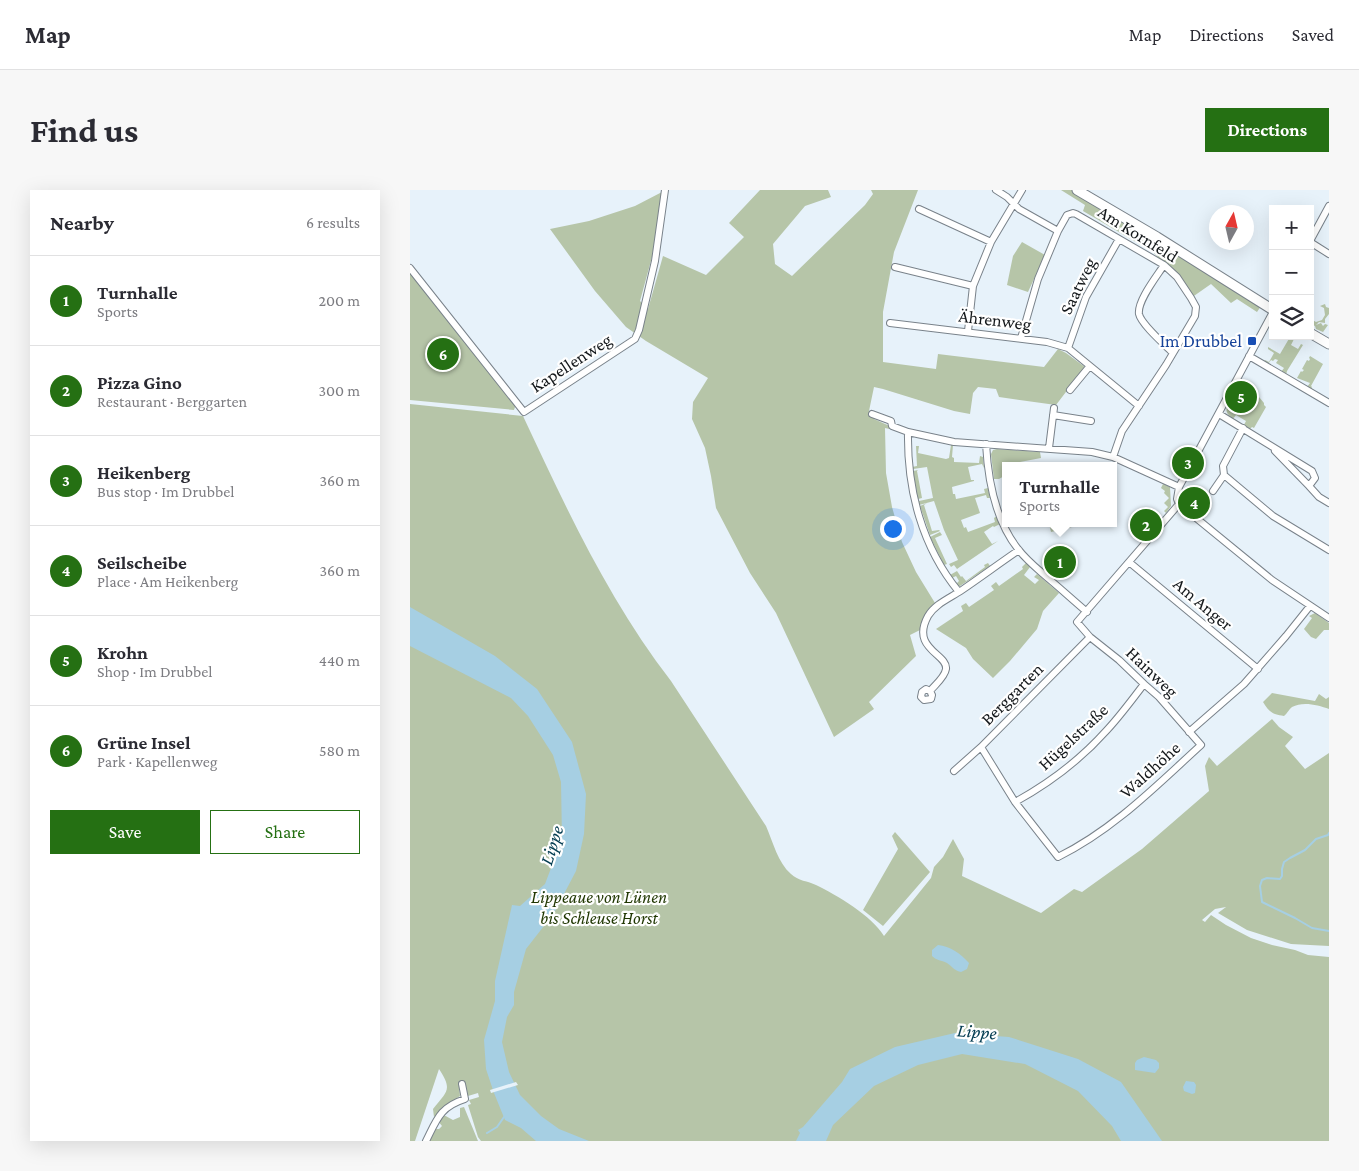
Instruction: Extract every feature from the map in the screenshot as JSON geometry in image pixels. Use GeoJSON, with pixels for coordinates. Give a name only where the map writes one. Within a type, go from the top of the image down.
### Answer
{"type":"FeatureCollection","features":[{"type":"Feature","properties":{"kind":"street","name":"Kapellenweg"},"geometry":{"type":"LineString","coordinates":[[410,268],[524,412],[635,339],[639,330],[655,261],[665,190]]}},
{"type":"Feature","properties":{"kind":"street"},"geometry":{"type":"LineString","coordinates":[[996,190],[1007,197],[1019,209],[1058,231]]}},
{"type":"Feature","properties":{"kind":"street"},"geometry":{"type":"LineString","coordinates":[[968,332],[973,286],[991,242],[1022,190]]}},
{"type":"Feature","properties":{"kind":"street"},"geometry":{"type":"LineString","coordinates":[[1078,190],[1157,237],[1269,308]]}},
{"type":"Feature","properties":{"kind":"street"},"geometry":{"type":"LineString","coordinates":[[1314,234],[1329,206]]}},
{"type":"Feature","properties":{"kind":"street"},"geometry":{"type":"LineString","coordinates":[[919,209],[991,242]]}},
{"type":"Feature","properties":{"kind":"street","name":"Am Kornfeld"},"geometry":{"type":"LineString","coordinates":[[1021,338],[1038,280],[1058,231],[1067,216],[1073,213],[1164,265],[1177,277],[1195,303],[1195,316],[1166,365],[1122,431],[1113,457]]}},
{"type":"Feature","properties":{"kind":"street","name":"Saatweg"},"geometry":{"type":"LineString","coordinates":[[1068,348],[1086,297],[1119,239]]}},
{"type":"Feature","properties":{"kind":"street"},"geometry":{"type":"LineString","coordinates":[[1314,245],[1329,254]]}},
{"type":"Feature","properties":{"kind":"street"},"geometry":{"type":"LineString","coordinates":[[1164,265],[1141,302],[1139,314],[1144,323],[1173,353]]}},
{"type":"Feature","properties":{"kind":"street"},"geometry":{"type":"LineString","coordinates":[[895,267],[973,286]]}},
{"type":"Feature","properties":{"kind":"street"},"geometry":{"type":"LineString","coordinates":[[1269,318],[1179,487],[1177,499],[1179,504],[1272,580],[1329,618]]}},
{"type":"Feature","properties":{"kind":"street","name":"Ährenweg"},"geometry":{"type":"LineString","coordinates":[[890,323],[1021,338],[1068,348],[1139,406]]}},
{"type":"Feature","properties":{"kind":"street"},"geometry":{"type":"LineString","coordinates":[[1314,335],[1329,344]]}},
{"type":"Feature","properties":{"kind":"street"},"geometry":{"type":"LineString","coordinates":[[1249,356],[1329,403]]}},
{"type":"Feature","properties":{"kind":"street"},"geometry":{"type":"LineString","coordinates":[[1070,390],[1089,367]]}},
{"type":"Feature","properties":{"kind":"street"},"geometry":{"type":"LineString","coordinates":[[1049,448],[1054,412],[1091,421]]}},
{"type":"Feature","properties":{"kind":"street"},"geometry":{"type":"LineString","coordinates":[[872,414],[891,421],[892,426],[908,432],[954,442],[1092,452],[1113,457],[1179,487]]}},
{"type":"Feature","properties":{"kind":"street"},"geometry":{"type":"LineString","coordinates":[[1219,414],[1312,471],[1315,478],[1310,486]]}},
{"type":"Feature","properties":{"kind":"street"},"geometry":{"type":"LineString","coordinates":[[1213,491],[1224,475],[1223,466],[1243,428]]}},
{"type":"Feature","properties":{"kind":"street"},"geometry":{"type":"LineString","coordinates":[[908,432],[910,473],[915,501],[924,532],[940,566],[959,592]]}},
{"type":"Feature","properties":{"kind":"street"},"geometry":{"type":"LineString","coordinates":[[986,444],[987,470],[1002,518]]}},
{"type":"Feature","properties":{"kind":"street"},"geometry":{"type":"LineString","coordinates":[[1268,444],[1319,497],[1329,503]]}},
{"type":"Feature","properties":{"kind":"street"},"geometry":{"type":"LineString","coordinates":[[1224,475],[1273,516],[1329,550]]}},
{"type":"Feature","properties":{"kind":"street"},"geometry":{"type":"LineString","coordinates":[[1090,637],[1077,622],[1179,504]]}},
{"type":"Feature","properties":{"kind":"street"},"geometry":{"type":"LineString","coordinates":[[1006,527],[1019,550],[1087,612]]}},
{"type":"Feature","properties":{"kind":"street"},"geometry":{"type":"LineString","coordinates":[[930,690],[944,674],[946,668],[944,662],[931,651],[925,642],[924,626],[929,615],[938,605],[1019,550]]}},
{"type":"Feature","properties":{"kind":"street","name":"Am Anger"},"geometry":{"type":"LineString","coordinates":[[1129,562],[1258,669]]}},
{"type":"Feature","properties":{"kind":"street","name":"Waldhöhe"},"geometry":{"type":"LineString","coordinates":[[1015,802],[1058,857],[1116,821],[1201,745],[1189,732],[1236,692],[1258,669],[1310,606]]}},
{"type":"Feature","properties":{"kind":"street","name":"Hainweg"},"geometry":{"type":"LineString","coordinates":[[1090,637],[1119,660],[1158,697],[1189,732]]}},
{"type":"Feature","properties":{"kind":"street","name":"Berggarten"},"geometry":{"type":"LineString","coordinates":[[954,771],[981,747],[1090,637]]}},
{"type":"Feature","properties":{"kind":"street","name":"Hügelstraße"},"geometry":{"type":"LineString","coordinates":[[1015,802],[1052,778],[1081,755],[1107,731],[1144,684]]}},
{"type":"Feature","properties":{"kind":"street"},"geometry":{"type":"LineString","coordinates":[[981,747],[1015,802]]}},
{"type":"Feature","properties":{"kind":"street"},"geometry":{"type":"LineString","coordinates":[[426,1141],[437,1119],[447,1107],[465,1099],[462,1084]]}},
{"type":"Feature","properties":{"kind":"green space"},"geometry":{"type":"Polygon","coordinates":[[[760,190],[828,190],[831,197],[805,206],[773,244],[775,264],[792,276],[865,205],[873,194],[871,190],[918,190],[894,252],[883,312],[883,362],[936,369],[938,354],[1044,367],[1058,349],[1085,367],[1056,405],[999,397],[996,389],[978,387],[973,393],[970,414],[874,387],[869,411],[874,413],[874,419],[903,432],[885,428],[886,473],[892,507],[902,542],[916,572],[935,603],[927,612],[920,630],[910,635],[916,656],[869,702],[874,709],[834,737],[776,613],[750,573],[716,508],[705,448],[692,419],[693,402],[708,378],[626,327],[595,291],[550,229],[589,221],[635,206],[662,192],[652,257],[640,301],[648,309],[663,256],[706,275],[744,237],[729,223],[760,190]]]}},
{"type":"Feature","properties":{"kind":"green space"},"geometry":{"type":"Polygon","coordinates":[[[1061,190],[1077,190],[1263,303],[1257,312],[1237,299],[1231,303],[1211,284],[1191,298],[1177,277],[1153,252],[1083,211],[1085,205],[1061,190]]]}},
{"type":"Feature","properties":{"kind":"green space"},"geometry":{"type":"Polygon","coordinates":[[[1022,242],[1045,255],[1028,292],[1007,285],[1013,256],[1022,242]]]}},
{"type":"Feature","properties":{"kind":"green space"},"geometry":{"type":"Polygon","coordinates":[[[410,271],[516,404],[514,410],[410,400],[410,271]]]}},
{"type":"Feature","properties":{"kind":"green space"},"geometry":{"type":"Polygon","coordinates":[[[1325,304],[1329,308],[1329,314],[1325,319],[1325,323],[1319,322],[1316,325],[1321,323],[1323,326],[1325,324],[1328,325],[1323,332],[1316,329],[1314,325],[1314,321],[1322,320],[1325,315],[1324,308],[1320,306],[1325,304]]]}},
{"type":"Feature","properties":{"kind":"green space"},"geometry":{"type":"Polygon","coordinates":[[[1288,340],[1294,340],[1291,345],[1298,349],[1301,344],[1303,345],[1286,375],[1281,372],[1284,368],[1276,363],[1278,360],[1271,360],[1268,364],[1264,361],[1269,362],[1274,353],[1268,347],[1280,354],[1288,340]]]}},
{"type":"Feature","properties":{"kind":"green space"},"geometry":{"type":"Polygon","coordinates":[[[1310,356],[1323,364],[1311,389],[1307,387],[1310,383],[1297,378],[1301,371],[1304,370],[1302,369],[1307,360],[1309,361],[1310,356]]]}},
{"type":"Feature","properties":{"kind":"green space"},"geometry":{"type":"Polygon","coordinates":[[[1251,393],[1259,397],[1266,407],[1254,428],[1250,429],[1244,425],[1246,421],[1236,415],[1233,419],[1228,414],[1227,407],[1233,412],[1235,408],[1228,406],[1232,396],[1234,397],[1232,404],[1243,409],[1251,393]]]}},
{"type":"Feature","properties":{"kind":"green space","name":"Lippeaue von Lünen bis Schleuse Horst"},"geometry":{"type":"Polygon","coordinates":[[[410,404],[523,416],[572,519],[608,586],[766,826],[776,852],[786,869],[800,880],[824,889],[844,900],[871,921],[884,936],[931,878],[934,867],[943,857],[953,839],[964,859],[962,876],[1041,913],[1074,889],[1082,892],[1142,849],[1209,791],[1205,766],[1209,757],[1217,766],[1272,719],[1279,727],[1293,737],[1285,746],[1305,769],[1329,753],[1329,946],[1291,944],[1247,930],[1218,913],[1226,907],[1215,909],[1202,920],[1205,922],[1211,915],[1251,938],[1308,955],[1329,957],[1329,1141],[481,1141],[468,1105],[471,1104],[469,1100],[479,1097],[478,1093],[468,1096],[465,1084],[459,1085],[460,1096],[434,1117],[433,1109],[445,1094],[447,1086],[439,1069],[415,1141],[410,1141],[410,404]]]}},
{"type":"Feature","properties":{"kind":"green space"},"geometry":{"type":"Polygon","coordinates":[[[951,445],[953,445],[952,457],[954,462],[979,463],[980,456],[983,457],[984,468],[982,464],[968,467],[971,480],[974,481],[952,487],[956,499],[985,493],[984,489],[988,488],[990,498],[987,498],[986,495],[975,498],[980,513],[961,520],[964,528],[966,527],[968,532],[995,522],[994,518],[997,516],[1000,524],[984,532],[992,544],[998,541],[957,569],[954,565],[951,567],[949,564],[958,560],[944,530],[934,501],[919,505],[919,501],[933,498],[927,467],[913,469],[912,467],[917,466],[916,446],[919,446],[918,453],[946,459],[949,458],[951,445]]]}},
{"type":"Feature","properties":{"kind":"green space"},"geometry":{"type":"Polygon","coordinates":[[[993,450],[1040,452],[1041,458],[1020,462],[1002,462],[1002,477],[994,479],[991,454],[993,450]]]}},
{"type":"Feature","properties":{"kind":"green space"},"geometry":{"type":"Polygon","coordinates":[[[918,470],[922,498],[918,499],[913,471],[918,470]]]}},
{"type":"Feature","properties":{"kind":"green space"},"geometry":{"type":"Polygon","coordinates":[[[1163,484],[1170,487],[1171,506],[1166,513],[1164,511],[1168,507],[1164,503],[1169,498],[1161,488],[1163,484]]]}},
{"type":"Feature","properties":{"kind":"green space"},"geometry":{"type":"Polygon","coordinates":[[[927,503],[924,505],[932,531],[940,531],[930,535],[920,506],[927,503]]]}},
{"type":"Feature","properties":{"kind":"green space"},"geometry":{"type":"Polygon","coordinates":[[[1050,527],[1072,527],[1051,532],[1050,527]]]}},
{"type":"Feature","properties":{"kind":"green space"},"geometry":{"type":"Polygon","coordinates":[[[940,532],[942,535],[935,538],[947,564],[944,565],[930,537],[940,532]]]}},
{"type":"Feature","properties":{"kind":"green space"},"geometry":{"type":"Polygon","coordinates":[[[988,563],[990,566],[960,586],[956,584],[959,581],[956,576],[952,578],[950,575],[957,571],[966,581],[988,563]]]}},
{"type":"Feature","properties":{"kind":"green space"},"geometry":{"type":"Polygon","coordinates":[[[1026,563],[1030,567],[1024,575],[1035,584],[1039,580],[1034,577],[1037,574],[1059,593],[1043,611],[1037,629],[993,678],[973,659],[966,648],[936,629],[963,611],[961,606],[966,603],[969,607],[994,590],[991,586],[996,582],[999,586],[1023,569],[1022,567],[1026,563]]]}},
{"type":"Feature","properties":{"kind":"green space"},"geometry":{"type":"Polygon","coordinates":[[[1315,613],[1329,623],[1329,630],[1324,630],[1316,639],[1311,637],[1304,629],[1312,618],[1309,616],[1315,613]]]}},
{"type":"Feature","properties":{"kind":"green space"},"geometry":{"type":"Polygon","coordinates":[[[1272,693],[1315,701],[1319,694],[1326,699],[1329,697],[1329,709],[1301,704],[1292,707],[1284,716],[1277,715],[1269,711],[1263,702],[1272,693]]]}},
{"type":"Feature","properties":{"kind":"green space"},"geometry":{"type":"Polygon","coordinates":[[[895,832],[930,872],[883,926],[863,910],[898,849],[892,836],[895,832]]]}},
{"type":"Feature","properties":{"kind":"green space"},"geometry":{"type":"Polygon","coordinates":[[[464,1107],[478,1141],[428,1141],[434,1129],[439,1129],[442,1126],[438,1121],[442,1114],[453,1120],[460,1117],[460,1108],[464,1107]]]}},
{"type":"Feature","properties":{"kind":"water"},"geometry":{"type":"Polygon","coordinates":[[[410,607],[495,656],[537,689],[572,742],[586,794],[584,834],[576,871],[554,913],[526,949],[514,992],[514,1005],[507,1017],[502,1042],[509,1072],[520,1095],[541,1116],[559,1129],[589,1141],[536,1141],[521,1128],[505,1120],[486,1069],[484,1040],[495,1001],[495,981],[512,905],[520,906],[545,884],[562,839],[561,782],[553,755],[528,716],[511,698],[410,646],[410,607]]]}},
{"type":"Feature","properties":{"kind":"water"},"geometry":{"type":"Polygon","coordinates":[[[938,945],[955,951],[969,963],[967,969],[961,972],[958,971],[947,963],[934,958],[932,950],[938,945]]]}},
{"type":"Feature","properties":{"kind":"water"},"geometry":{"type":"Polygon","coordinates":[[[955,1033],[1009,1037],[1078,1059],[1121,1082],[1162,1141],[1121,1141],[1112,1126],[1078,1091],[1025,1064],[962,1054],[918,1065],[874,1086],[833,1125],[826,1141],[796,1141],[800,1133],[798,1130],[803,1127],[842,1082],[850,1069],[895,1047],[955,1033]]]}},
{"type":"Feature","properties":{"kind":"water"},"geometry":{"type":"Polygon","coordinates":[[[1144,1057],[1156,1060],[1159,1063],[1159,1068],[1155,1073],[1135,1070],[1137,1060],[1144,1057]]]}},
{"type":"Feature","properties":{"kind":"water"},"geometry":{"type":"Polygon","coordinates":[[[1186,1081],[1194,1082],[1196,1085],[1195,1093],[1192,1094],[1184,1091],[1183,1087],[1186,1081]]]}},
{"type":"Feature","properties":{"kind":"pier"},"geometry":{"type":"Polygon","coordinates":[[[516,1082],[518,1085],[491,1093],[490,1090],[516,1082]]]}},
{"type":"Feature","properties":{"kind":"waterway"},"geometry":{"type":"LineString","coordinates":[[1329,833],[1316,839],[1305,850],[1284,862],[1280,879],[1267,878],[1262,880],[1260,886],[1262,902],[1312,928],[1329,931]]}},
{"type":"Feature","properties":{"kind":"waterway"},"geometry":{"type":"LineString","coordinates":[[487,1133],[497,1127],[504,1117]]}},
{"type":"Feature","properties":{"kind":"place","name":"Im Drubbel"},"geometry":{"type":"Point","coordinates":[1252,341]}},
{"type":"Feature","properties":{"kind":"place","name":"Grüne Insel"},"geometry":{"type":"Point","coordinates":[443,354]}},
{"type":"Feature","properties":{"kind":"place","name":"Krohn"},"geometry":{"type":"Point","coordinates":[1241,397]}},
{"type":"Feature","properties":{"kind":"place","name":"Heikenberg"},"geometry":{"type":"Point","coordinates":[1188,463]}},
{"type":"Feature","properties":{"kind":"place","name":"Seilscheibe"},"geometry":{"type":"Point","coordinates":[1194,503]}},
{"type":"Feature","properties":{"kind":"place","name":"Pizza Gino"},"geometry":{"type":"Point","coordinates":[1146,525]}},
{"type":"Feature","properties":{"kind":"place","name":"Turnhalle"},"geometry":{"type":"Point","coordinates":[1060,562]}},
{"type":"Feature","properties":{"kind":"water label","name":"Lippe"},"geometry":{"type":"Point","coordinates":[551,845]}},
{"type":"Feature","properties":{"kind":"water label","name":"Lippe"},"geometry":{"type":"Point","coordinates":[977,1031]}}]}
